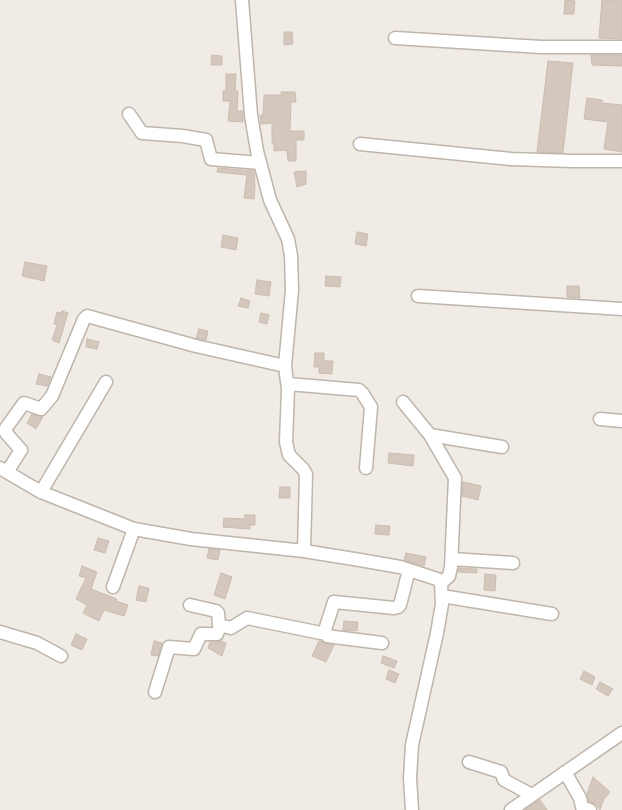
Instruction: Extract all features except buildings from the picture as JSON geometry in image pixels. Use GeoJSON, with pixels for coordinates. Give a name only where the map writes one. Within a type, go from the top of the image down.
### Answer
{"type":"FeatureCollection","features":[{"type":"Feature","properties":{"kind":"street"},"geometry":{"type":"LineString","coordinates":[[242,0],[251,115],[260,163],[270,200],[290,246],[292,290],[286,366],[288,384],[287,450],[289,455],[306,474],[304,551]]}},
{"type":"Feature","properties":{"kind":"street"},"geometry":{"type":"LineString","coordinates":[[395,38],[541,47],[622,47]]}},
{"type":"Feature","properties":{"kind":"street"},"geometry":{"type":"LineString","coordinates":[[129,114],[142,132],[206,140],[211,159],[260,163]]}},
{"type":"Feature","properties":{"kind":"street"},"geometry":{"type":"LineString","coordinates":[[360,144],[510,159],[622,161]]}},
{"type":"Feature","properties":{"kind":"street"},"geometry":{"type":"LineString","coordinates":[[418,296],[622,309]]}},
{"type":"Feature","properties":{"kind":"street"},"geometry":{"type":"LineString","coordinates":[[286,366],[196,346],[87,316],[84,319],[52,396],[41,409],[24,403],[6,428],[6,433],[21,450],[3,470],[41,492],[134,529],[192,539],[304,551],[409,570],[430,576],[442,583]]}},
{"type":"Feature","properties":{"kind":"street"},"geometry":{"type":"LineString","coordinates":[[41,492],[106,382]]}},
{"type":"Feature","properties":{"kind":"street"},"geometry":{"type":"LineString","coordinates":[[288,384],[359,390],[363,394],[370,404],[371,410],[366,468]]}},
{"type":"Feature","properties":{"kind":"street"},"geometry":{"type":"LineString","coordinates":[[402,402],[430,435],[454,478],[452,559],[450,573],[442,583]]}},
{"type":"Feature","properties":{"kind":"street"},"geometry":{"type":"LineString","coordinates":[[600,419],[622,421]]}},
{"type":"Feature","properties":{"kind":"street"},"geometry":{"type":"LineString","coordinates":[[430,435],[502,447]]}},
{"type":"Feature","properties":{"kind":"street"},"geometry":{"type":"LineString","coordinates":[[113,587],[134,529]]}},
{"type":"Feature","properties":{"kind":"street"},"geometry":{"type":"LineString","coordinates":[[452,559],[513,563]]}},
{"type":"Feature","properties":{"kind":"street"},"geometry":{"type":"LineString","coordinates":[[324,632],[334,602],[398,607],[409,570]]}},
{"type":"Feature","properties":{"kind":"street"},"geometry":{"type":"LineString","coordinates":[[412,810],[410,778],[412,745],[438,634],[442,583]]}},
{"type":"Feature","properties":{"kind":"street"},"geometry":{"type":"LineString","coordinates":[[442,596],[552,614]]}},
{"type":"Feature","properties":{"kind":"street"},"geometry":{"type":"LineString","coordinates":[[155,692],[169,647],[194,649],[201,634],[217,634],[220,626],[216,611],[190,605]]}},
{"type":"Feature","properties":{"kind":"street"},"geometry":{"type":"LineString","coordinates":[[220,626],[233,628],[247,618],[321,633],[324,632]]}},
{"type":"Feature","properties":{"kind":"street"},"geometry":{"type":"LineString","coordinates":[[0,632],[37,643],[61,656]]}},
{"type":"Feature","properties":{"kind":"street"},"geometry":{"type":"LineString","coordinates":[[324,632],[327,636],[334,638],[382,643]]}},
{"type":"Feature","properties":{"kind":"street"},"geometry":{"type":"LineString","coordinates":[[511,810],[622,733]]}},
{"type":"Feature","properties":{"kind":"street"},"geometry":{"type":"LineString","coordinates":[[469,762],[501,772],[504,780],[532,795]]}},
{"type":"Feature","properties":{"kind":"street"},"geometry":{"type":"LineString","coordinates":[[565,772],[580,798],[583,809]]}}]}
